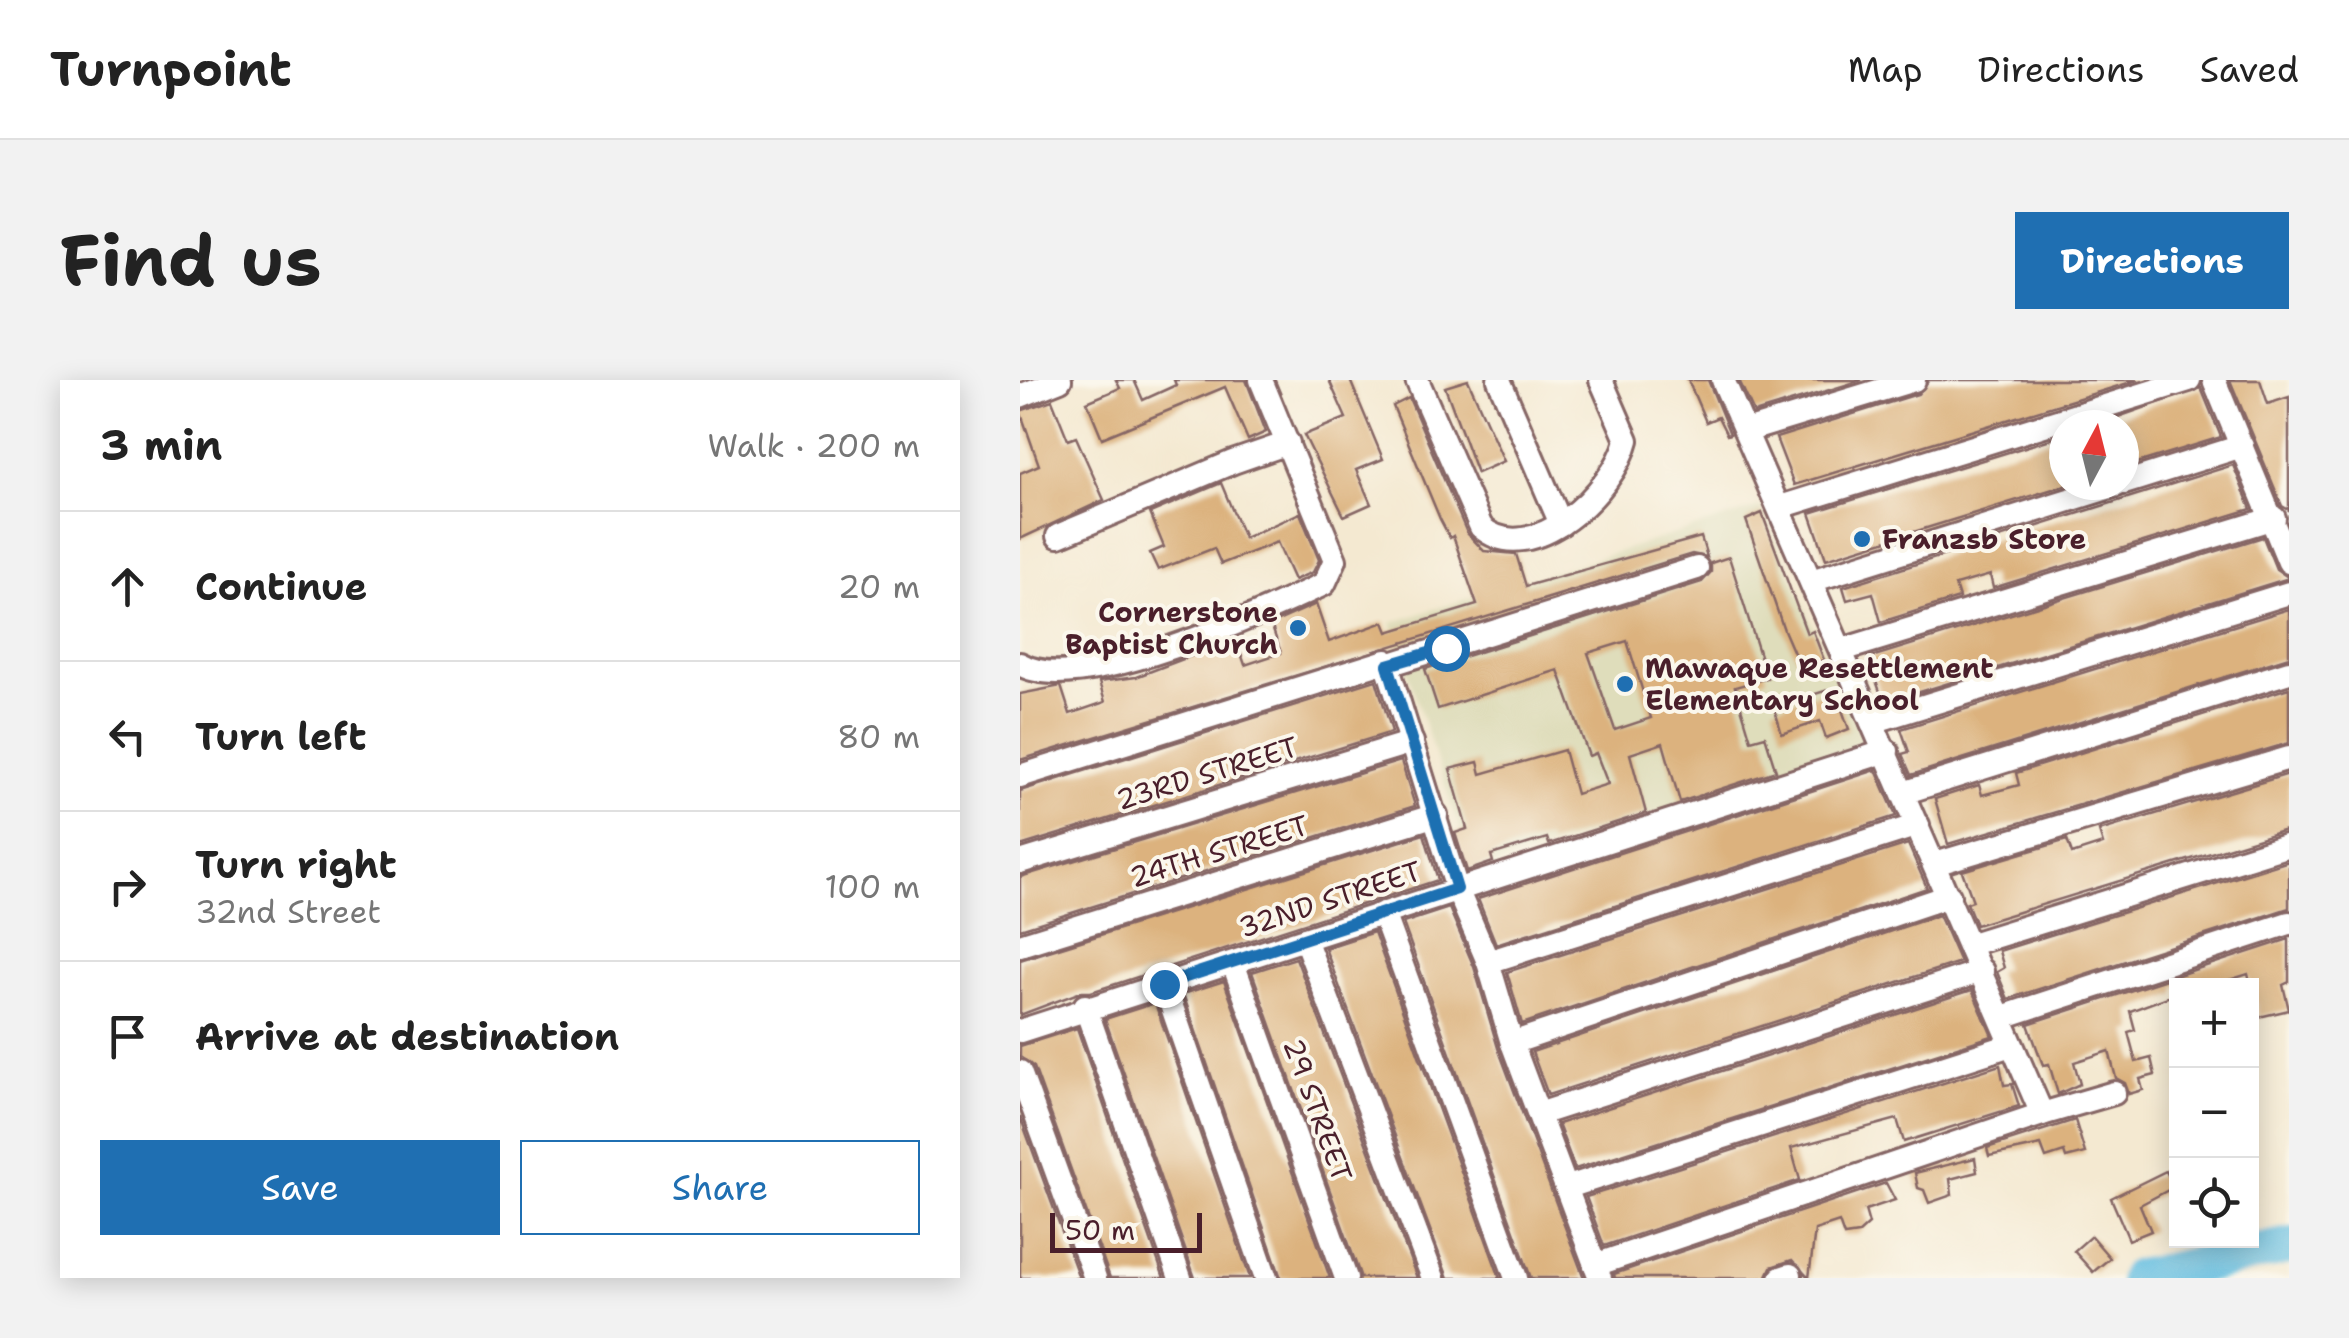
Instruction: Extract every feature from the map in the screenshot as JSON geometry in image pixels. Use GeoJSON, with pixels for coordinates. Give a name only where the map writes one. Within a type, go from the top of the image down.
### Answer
{"type":"FeatureCollection","features":[{"type":"Feature","properties":{"kind":"street"},"geometry":{"type":"LineString","coordinates":[[1020,396],[1060,380]]}},
{"type":"Feature","properties":{"kind":"street"},"geometry":{"type":"LineString","coordinates":[[1020,664],[1036,673],[1057,675],[1168,648],[1245,621],[1324,584],[1335,560],[1262,380]]}},
{"type":"Feature","properties":{"kind":"street"},"geometry":{"type":"LineString","coordinates":[[1416,380],[1481,527],[1493,538],[1512,539],[1538,536],[1561,524],[1589,502],[1624,455],[1627,440],[1601,380]]}},
{"type":"Feature","properties":{"kind":"street"},"geometry":{"type":"LineString","coordinates":[[1499,380],[1561,524]]}},
{"type":"Feature","properties":{"kind":"street"},"geometry":{"type":"LineString","coordinates":[[1723,380],[1906,792],[2042,1114]]}},
{"type":"Feature","properties":{"kind":"street"},"geometry":{"type":"LineString","coordinates":[[1746,431],[1914,380]]}},
{"type":"Feature","properties":{"kind":"street"},"geometry":{"type":"LineString","coordinates":[[1780,507],[2189,380]]}},
{"type":"Feature","properties":{"kind":"street"},"geometry":{"type":"LineString","coordinates":[[2214,380],[2289,562]]}},
{"type":"Feature","properties":{"kind":"street"},"geometry":{"type":"LineString","coordinates":[[1058,536],[1288,443]]}},
{"type":"Feature","properties":{"kind":"street"},"geometry":{"type":"LineString","coordinates":[[2139,478],[2242,446]]}},
{"type":"Feature","properties":{"kind":"street"},"geometry":{"type":"LineString","coordinates":[[1811,581],[2070,500]]}},
{"type":"Feature","properties":{"kind":"street"},"geometry":{"type":"LineString","coordinates":[[1842,650],[2274,518]]}},
{"type":"Feature","properties":{"kind":"street"},"geometry":{"type":"LineString","coordinates":[[1020,776],[1696,568]]}},
{"type":"Feature","properties":{"kind":"street"},"geometry":{"type":"LineString","coordinates":[[1872,722],[2289,593]]}},
{"type":"Feature","properties":{"kind":"street"},"geometry":{"type":"LineString","coordinates":[[1383,663],[1436,815],[1457,889],[1488,962],[1512,1043],[1542,1113],[1597,1271],[2042,1114],[2114,1093]]}},
{"type":"Feature","properties":{"kind":"street"},"geometry":{"type":"LineString","coordinates":[[1906,792],[2289,672]]}},
{"type":"Feature","properties":{"kind":"street","name":"23RD STREET"},"geometry":{"type":"LineString","coordinates":[[1020,862],[1412,742]]}},
{"type":"Feature","properties":{"kind":"street","name":"32ND STREET"},"geometry":{"type":"LineString","coordinates":[[1020,1031],[1084,1006],[1233,963],[1887,751]]}},
{"type":"Feature","properties":{"kind":"street"},"geometry":{"type":"LineString","coordinates":[[1935,864],[2289,758]]}},
{"type":"Feature","properties":{"kind":"street","name":"24TH STREET"},"geometry":{"type":"LineString","coordinates":[[1020,945],[1436,815]]}},
{"type":"Feature","properties":{"kind":"street"},"geometry":{"type":"LineString","coordinates":[[1488,962],[1918,825]]}},
{"type":"Feature","properties":{"kind":"street"},"geometry":{"type":"LineString","coordinates":[[1971,944],[2289,845]]}},
{"type":"Feature","properties":{"kind":"street"},"geometry":{"type":"LineString","coordinates":[[1512,1043],[1950,896]]}},
{"type":"Feature","properties":{"kind":"street"},"geometry":{"type":"LineString","coordinates":[[1383,913],[1516,1278]]}},
{"type":"Feature","properties":{"kind":"street"},"geometry":{"type":"LineString","coordinates":[[2002,1017],[2289,923]]}},
{"type":"Feature","properties":{"kind":"street"},"geometry":{"type":"LineString","coordinates":[[1305,939],[1433,1278]]}},
{"type":"Feature","properties":{"kind":"street","name":"29 STREET"},"geometry":{"type":"LineString","coordinates":[[1233,963],[1346,1278]]}},
{"type":"Feature","properties":{"kind":"street"},"geometry":{"type":"LineString","coordinates":[[1542,1113],[1982,971]]}},
{"type":"Feature","properties":{"kind":"street"},"geometry":{"type":"LineString","coordinates":[[1164,984],[1266,1278]]}},
{"type":"Feature","properties":{"kind":"street"},"geometry":{"type":"LineString","coordinates":[[1084,1006],[1180,1278]]}},
{"type":"Feature","properties":{"kind":"street"},"geometry":{"type":"LineString","coordinates":[[1568,1188],[2012,1045]]}},
{"type":"Feature","properties":{"kind":"street"},"geometry":{"type":"LineString","coordinates":[[1020,1072],[1095,1278]]}},
{"type":"Feature","properties":{"kind":"shaded area","name":"Mawaque Resettlement Elementary School"},"geometry":{"type":"Polygon","coordinates":[[[1761,507],[1865,745],[1474,872],[1391,623],[1761,507]]]}},
{"type":"Feature","properties":{"kind":"building"},"geometry":{"type":"Polygon","coordinates":[[[1116,380],[1134,380],[1143,400],[1176,385],[1174,380],[1246,380],[1266,432],[1248,440],[1225,387],[1102,438],[1087,402],[1120,388],[1116,380]]]}},
{"type":"Feature","properties":{"kind":"building"},"geometry":{"type":"Polygon","coordinates":[[[1329,380],[1350,380],[1383,459],[1356,470],[1371,504],[1344,516],[1304,435],[1346,418],[1329,380]]]}},
{"type":"Feature","properties":{"kind":"building"},"geometry":{"type":"Polygon","coordinates":[[[1468,380],[1504,461],[1477,473],[1445,387],[1468,380]]]}},
{"type":"Feature","properties":{"kind":"building"},"geometry":{"type":"Polygon","coordinates":[[[1688,380],[1708,380],[1730,434],[1727,435],[1718,417],[1706,422],[1688,380]]]}},
{"type":"Feature","properties":{"kind":"building"},"geometry":{"type":"Polygon","coordinates":[[[1739,380],[1862,380],[1754,413],[1739,380]]]}},
{"type":"Feature","properties":{"kind":"building"},"geometry":{"type":"Polygon","coordinates":[[[1929,380],[2138,380],[1794,485],[1776,438],[1918,394],[1929,380]]]}},
{"type":"Feature","properties":{"kind":"building"},"geometry":{"type":"Polygon","coordinates":[[[2230,380],[2260,380],[2268,404],[2289,397],[2289,510],[2282,506],[2230,380]]]}},
{"type":"Feature","properties":{"kind":"building"},"geometry":{"type":"Polygon","coordinates":[[[2201,388],[2221,437],[2139,462],[2138,410],[2201,388]]]}},
{"type":"Feature","properties":{"kind":"building"},"geometry":{"type":"Polygon","coordinates":[[[1409,398],[1467,533],[1484,551],[1516,554],[1526,586],[1701,537],[1707,557],[1692,554],[1020,760],[1020,694],[1061,686],[1070,714],[1105,702],[1099,682],[1136,677],[1236,639],[1245,665],[1281,653],[1271,624],[1316,604],[1329,642],[1384,622],[1388,632],[1477,605],[1453,536],[1450,538],[1440,519],[1393,406],[1409,398]]]}},
{"type":"Feature","properties":{"kind":"building"},"geometry":{"type":"Polygon","coordinates":[[[1052,400],[1068,440],[1076,437],[1104,500],[1020,539],[1020,473],[1039,465],[1020,411],[1052,400]]]}},
{"type":"Feature","properties":{"kind":"building"},"geometry":{"type":"Polygon","coordinates":[[[2049,440],[2049,490],[1826,559],[1810,513],[2049,440]]]}},
{"type":"Feature","properties":{"kind":"building"},"geometry":{"type":"Polygon","coordinates":[[[2233,465],[2251,509],[1993,588],[1990,575],[1955,585],[1959,598],[1881,622],[1873,593],[1847,600],[1843,587],[2121,500],[2139,500],[2139,494],[2233,465]]]}},
{"type":"Feature","properties":{"kind":"building"},"geometry":{"type":"Polygon","coordinates":[[[1221,483],[1244,538],[1300,513],[1319,560],[1313,572],[1294,580],[1277,542],[1221,564],[1214,548],[1158,570],[1150,553],[1164,547],[1150,513],[1221,483]]]}},
{"type":"Feature","properties":{"kind":"building"},"geometry":{"type":"Polygon","coordinates":[[[1762,513],[1807,634],[1813,631],[1824,660],[1800,667],[1784,630],[1746,520],[1762,513]]]}},
{"type":"Feature","properties":{"kind":"building"},"geometry":{"type":"Polygon","coordinates":[[[2263,537],[2276,569],[2289,578],[1884,703],[1868,658],[2263,537]]]}},
{"type":"Feature","properties":{"kind":"building"},"geometry":{"type":"Polygon","coordinates":[[[1729,557],[1767,678],[1735,687],[1751,740],[1765,736],[1776,771],[1680,802],[1663,743],[1630,754],[1646,813],[1549,844],[1547,838],[1491,855],[1493,862],[1467,871],[1455,833],[1467,829],[1450,769],[1478,762],[1481,774],[1564,750],[1576,794],[1608,784],[1596,753],[1589,756],[1558,670],[1438,709],[1425,669],[1702,582],[1711,572],[1711,563],[1729,557]],[[1627,641],[1588,653],[1615,730],[1651,718],[1627,641]]]}},
{"type":"Feature","properties":{"kind":"building"},"geometry":{"type":"Polygon","coordinates":[[[2289,609],[2289,657],[1911,775],[1902,754],[1909,752],[1901,729],[2289,609]]]}},
{"type":"Feature","properties":{"kind":"building"},"geometry":{"type":"Polygon","coordinates":[[[1376,680],[1392,732],[1020,846],[1020,791],[1376,680]]]}},
{"type":"Feature","properties":{"kind":"building"},"geometry":{"type":"Polygon","coordinates":[[[1834,688],[1849,729],[1826,738],[1820,721],[1782,734],[1774,707],[1834,688]]]}},
{"type":"Feature","properties":{"kind":"building"},"geometry":{"type":"Polygon","coordinates":[[[2289,688],[2289,743],[1948,844],[1935,799],[1979,785],[1982,795],[2019,785],[2016,773],[2289,688]]]}},
{"type":"Feature","properties":{"kind":"building"},"geometry":{"type":"Polygon","coordinates":[[[1401,761],[1415,806],[1020,929],[1020,877],[1401,761]]]}},
{"type":"Feature","properties":{"kind":"building"},"geometry":{"type":"Polygon","coordinates":[[[1876,770],[1896,816],[1496,944],[1478,899],[1876,770]]]}},
{"type":"Feature","properties":{"kind":"building"},"geometry":{"type":"Polygon","coordinates":[[[2289,774],[2289,829],[1976,925],[1967,903],[1973,901],[1962,871],[2067,840],[2072,854],[2103,844],[2099,831],[2289,774]]]}},
{"type":"Feature","properties":{"kind":"building"},"geometry":{"type":"Polygon","coordinates":[[[1424,834],[1438,880],[1081,992],[1020,1015],[1020,960],[1424,834]]]}},
{"type":"Feature","properties":{"kind":"building"},"geometry":{"type":"Polygon","coordinates":[[[1908,844],[1927,888],[1522,1024],[1507,972],[1908,844]]]}},
{"type":"Feature","properties":{"kind":"building"},"geometry":{"type":"Polygon","coordinates":[[[2289,861],[2289,908],[2008,999],[1997,972],[2004,968],[1999,951],[2289,861]]]}},
{"type":"Feature","properties":{"kind":"building"},"geometry":{"type":"Polygon","coordinates":[[[1449,908],[1474,967],[1498,1048],[1584,1278],[1531,1278],[1403,923],[1449,908]]]}},
{"type":"Feature","properties":{"kind":"building"},"geometry":{"type":"Polygon","coordinates":[[[1939,915],[1960,962],[1548,1095],[1532,1052],[1939,915]]]}},
{"type":"Feature","properties":{"kind":"building"},"geometry":{"type":"Polygon","coordinates":[[[1374,932],[1500,1278],[1448,1278],[1325,948],[1374,932]]]}},
{"type":"Feature","properties":{"kind":"building"},"geometry":{"type":"Polygon","coordinates":[[[2289,939],[2289,982],[2283,985],[2289,1010],[2259,1017],[2259,978],[2249,978],[2248,974],[2235,978],[2169,978],[2289,939]]]}},
{"type":"Feature","properties":{"kind":"building"},"geometry":{"type":"Polygon","coordinates":[[[1296,958],[1417,1278],[1361,1278],[1252,972],[1296,958]]]}},
{"type":"Feature","properties":{"kind":"building"},"geometry":{"type":"Polygon","coordinates":[[[2169,978],[2169,997],[2130,1011],[2135,1030],[2128,1032],[2136,1062],[2151,1058],[2155,1075],[2140,1079],[2143,1090],[2129,1094],[2125,1083],[2116,1078],[2109,1051],[2074,1062],[2080,1084],[2058,1094],[2049,1064],[2043,1065],[2028,1024],[2169,978]]]}},
{"type":"Feature","properties":{"kind":"building"},"geometry":{"type":"Polygon","coordinates":[[[1224,981],[1330,1278],[1281,1278],[1183,994],[1224,981]]]}},
{"type":"Feature","properties":{"kind":"building"},"geometry":{"type":"Polygon","coordinates":[[[1972,990],[1992,1036],[1575,1169],[1558,1124],[1972,990]]]}},
{"type":"Feature","properties":{"kind":"building"},"geometry":{"type":"Polygon","coordinates":[[[1155,1003],[1250,1278],[1195,1278],[1105,1019],[1155,1003]]]}},
{"type":"Feature","properties":{"kind":"building"},"geometry":{"type":"Polygon","coordinates":[[[1077,1028],[1164,1278],[1110,1278],[1034,1067],[1020,1057],[1020,1046],[1077,1028]]]}},
{"type":"Feature","properties":{"kind":"building"},"geometry":{"type":"Polygon","coordinates":[[[2000,1065],[2004,1085],[2012,1084],[2019,1106],[1904,1142],[1897,1119],[1791,1148],[1800,1180],[1604,1246],[1586,1197],[2000,1065]]]}},
{"type":"Feature","properties":{"kind":"building"},"geometry":{"type":"Polygon","coordinates":[[[1020,1116],[1079,1278],[1020,1278],[1020,1116]]]}},
{"type":"Feature","properties":{"kind":"building"},"geometry":{"type":"Polygon","coordinates":[[[2075,1120],[2085,1153],[2066,1158],[2064,1152],[2046,1158],[2041,1145],[1989,1156],[1987,1148],[2075,1120]]]}},
{"type":"Feature","properties":{"kind":"building"},"geometry":{"type":"Polygon","coordinates":[[[1975,1158],[1977,1172],[1950,1179],[1952,1195],[1929,1203],[1924,1190],[1918,1188],[1915,1173],[1975,1158]]]}},
{"type":"Feature","properties":{"kind":"building"},"geometry":{"type":"Polygon","coordinates":[[[2166,1171],[2169,1177],[2169,1190],[2140,1205],[2151,1231],[2129,1240],[2111,1198],[2166,1171]]]}},
{"type":"Feature","properties":{"kind":"building"},"geometry":{"type":"Polygon","coordinates":[[[1886,1183],[1895,1200],[1865,1210],[1869,1224],[1858,1234],[1844,1236],[1839,1222],[1815,1230],[1809,1278],[1792,1260],[1771,1267],[1766,1278],[1615,1278],[1614,1274],[1886,1183]]]}},
{"type":"Feature","properties":{"kind":"building"},"geometry":{"type":"Polygon","coordinates":[[[2091,1236],[2110,1258],[2093,1272],[2074,1251],[2091,1236]]]}},
{"type":"Feature","properties":{"kind":"waterway"},"geometry":{"type":"LineString","coordinates":[[2138,1278],[2289,1246]]}},
{"type":"Feature","properties":{"kind":"place","name":"Franzsb Store"},"geometry":{"type":"Point","coordinates":[1862,539]}},
{"type":"Feature","properties":{"kind":"place","name":"Cornerstone Baptist Church"},"geometry":{"type":"Point","coordinates":[1298,628]}},
{"type":"Feature","properties":{"kind":"place","name":"Mawaque Resettlement Elementary School"},"geometry":{"type":"Point","coordinates":[1625,684]}},
{"type":"Feature","properties":{"kind":"route"},"geometry":{"type":"LineString","coordinates":[[1164,984],[1457,889],[1388,665],[1446,648]]}}]}
